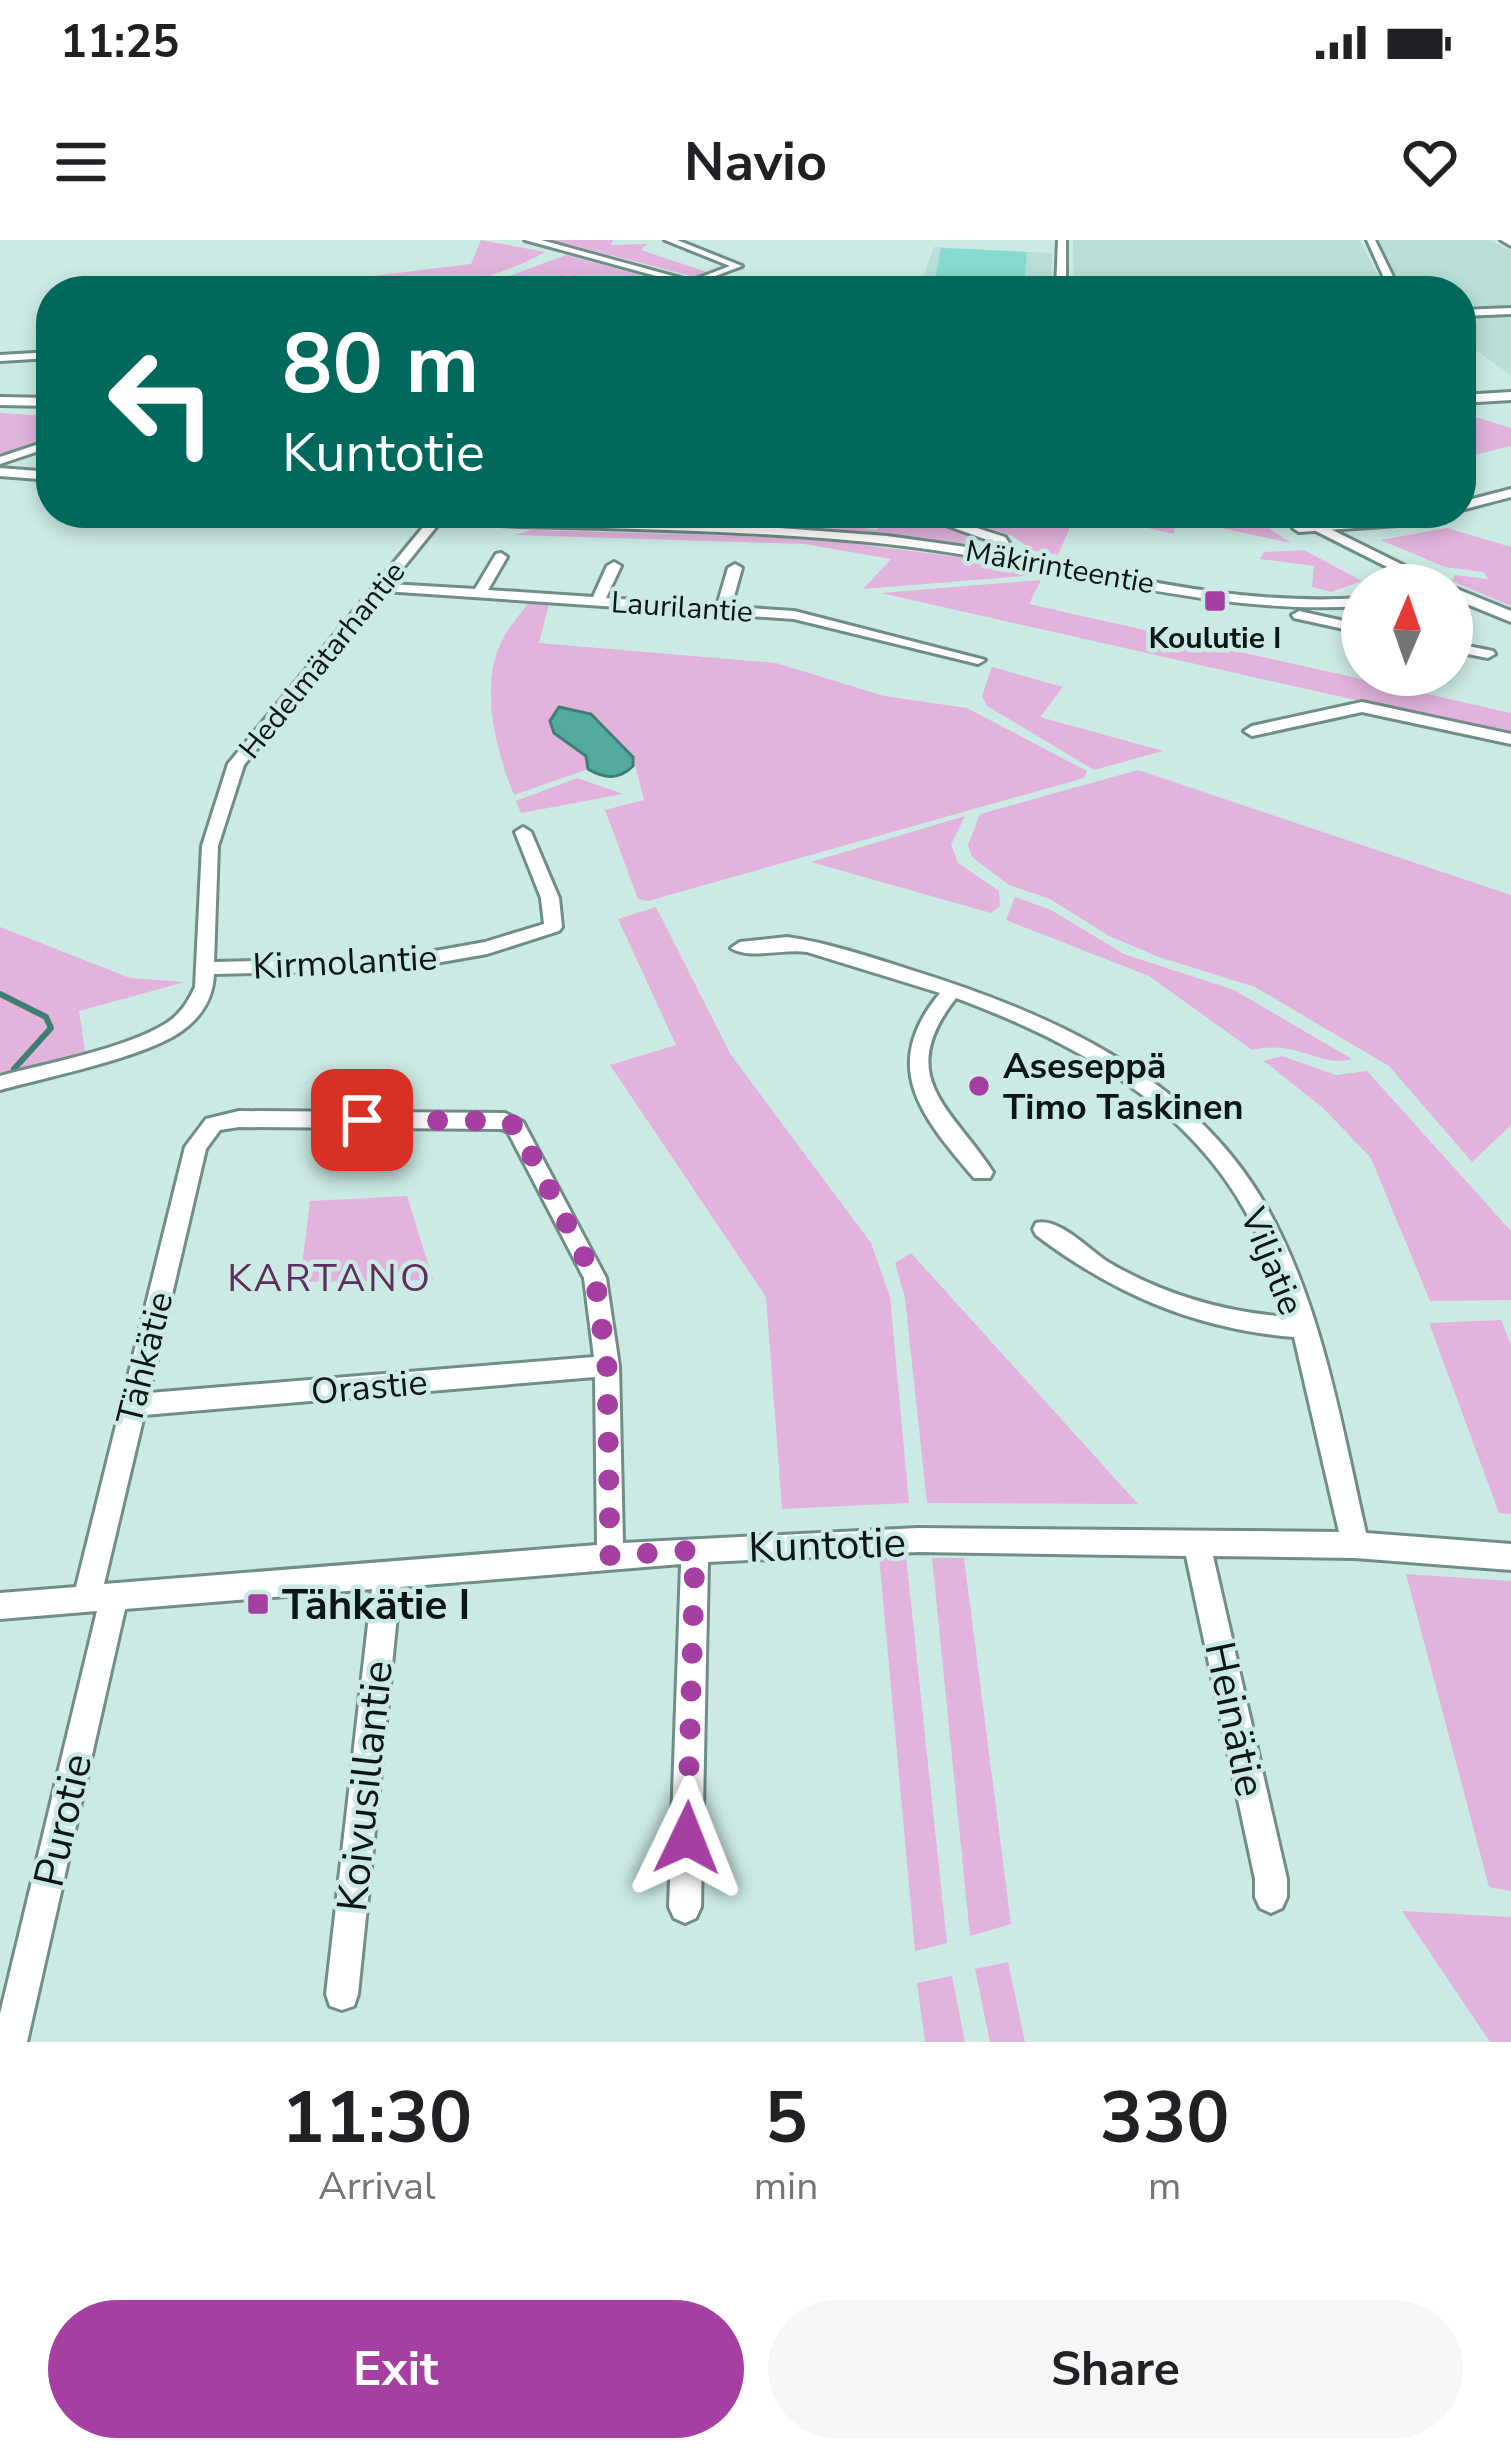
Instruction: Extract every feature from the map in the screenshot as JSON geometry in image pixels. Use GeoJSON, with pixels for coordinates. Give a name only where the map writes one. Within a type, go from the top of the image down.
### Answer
{"type":"FeatureCollection","features":[{"type":"Feature","properties":{"kind":"main road"},"geometry":{"type":"LineString","coordinates":[[530,240],[667,276]]}},
{"type":"Feature","properties":{"kind":"main road"},"geometry":{"type":"LineString","coordinates":[[1476,395],[1511,393]]}},
{"type":"Feature","properties":{"kind":"main road"},"geometry":{"type":"LineString","coordinates":[[0,397],[36,398]]}},
{"type":"Feature","properties":{"kind":"main road"},"geometry":{"type":"LineString","coordinates":[[1308,528],[1383,564]]}},
{"type":"Feature","properties":{"kind":"main road"},"geometry":{"type":"LineString","coordinates":[[1473,603],[1511,622]]}},
{"type":"Feature","properties":{"kind":"main road"},"geometry":{"type":"LineString","coordinates":[[1473,609],[1511,622]]}},
{"type":"Feature","properties":{"kind":"street"},"geometry":{"type":"LineString","coordinates":[[669,240],[738,266],[712,276]]}},
{"type":"Feature","properties":{"kind":"street"},"geometry":{"type":"LineString","coordinates":[[1061,276],[1062,240]]}},
{"type":"Feature","properties":{"kind":"street"},"geometry":{"type":"LineString","coordinates":[[1371,240],[1388,276]]}},
{"type":"Feature","properties":{"kind":"street"},"geometry":{"type":"LineString","coordinates":[[1476,312],[1511,311]]}},
{"type":"Feature","properties":{"kind":"street"},"geometry":{"type":"LineString","coordinates":[[0,358],[36,357]]}},
{"type":"Feature","properties":{"kind":"street"},"geometry":{"type":"LineString","coordinates":[[0,460],[36,448]]}},
{"type":"Feature","properties":{"kind":"street"},"geometry":{"type":"LineString","coordinates":[[0,472],[36,475]]}},
{"type":"Feature","properties":{"kind":"street"},"geometry":{"type":"LineString","coordinates":[[1476,502],[1511,493]]}},
{"type":"Feature","properties":{"kind":"street","name":"Hedelmätarhantie"},"geometry":{"type":"LineString","coordinates":[[0,1083],[122,1049],[172,1029],[194,1010],[204,987],[210,846],[236,764],[429,528]]}},
{"type":"Feature","properties":{"kind":"street","name":"Mäkirinteentie"},"geometry":{"type":"LineString","coordinates":[[656,528],[876,538],[1283,605],[1341,603]]}},
{"type":"Feature","properties":{"kind":"street"},"geometry":{"type":"LineString","coordinates":[[964,528],[1000,540],[1012,557]]}},
{"type":"Feature","properties":{"kind":"street"},"geometry":{"type":"LineString","coordinates":[[479,594],[501,557]]}},
{"type":"Feature","properties":{"kind":"street"},"geometry":{"type":"LineString","coordinates":[[598,602],[614,566]]}},
{"type":"Feature","properties":{"kind":"street"},"geometry":{"type":"LineString","coordinates":[[723,609],[735,568]]}},
{"type":"Feature","properties":{"kind":"street","name":"Laurilantie"},"geometry":{"type":"LineString","coordinates":[[381,587],[807,616],[979,660]]}},
{"type":"Feature","properties":{"kind":"street"},"geometry":{"type":"LineString","coordinates":[[1283,605],[1294,614],[1341,624]]}},
{"type":"Feature","properties":{"kind":"street"},"geometry":{"type":"LineString","coordinates":[[1473,651],[1488,654]]}},
{"type":"Feature","properties":{"kind":"street"},"geometry":{"type":"LineString","coordinates":[[1252,731],[1362,707],[1511,739]]}},
{"type":"Feature","properties":{"kind":"street","name":"Kirmolantie"},"geometry":{"type":"LineString","coordinates":[[205,968],[396,964],[473,951],[554,927],[550,898],[523,832]]}},
{"type":"Feature","properties":{"kind":"street","name":"Viljatie"},"geometry":{"type":"LineString","coordinates":[[740,948],[787,943],[808,946],[998,1006],[1103,1054],[1191,1127],[1252,1202],[1276,1251],[1355,1545]]}},
{"type":"Feature","properties":{"kind":"street"},"geometry":{"type":"LineString","coordinates":[[952,991],[932,1011],[921,1040],[922,1093],[939,1124],[982,1172]]}},
{"type":"Feature","properties":{"kind":"street","name":"Tähkätie"},"geometry":{"type":"LineString","coordinates":[[101,1598],[132,1405],[196,1147],[213,1124],[239,1119],[484,1120],[517,1127],[595,1278],[607,1366]]}},
{"type":"Feature","properties":{"kind":"street"},"geometry":{"type":"LineString","coordinates":[[1044,1229],[1125,1286],[1179,1308],[1250,1326],[1300,1328]]}},
{"type":"Feature","properties":{"kind":"street"},"geometry":{"type":"LineString","coordinates":[[607,1366],[610,1556]]}},
{"type":"Feature","properties":{"kind":"street","name":"Orastie"},"geometry":{"type":"LineString","coordinates":[[132,1405],[607,1366]]}},
{"type":"Feature","properties":{"kind":"street","name":"Kuntotie"},"geometry":{"type":"LineString","coordinates":[[0,1606],[610,1556],[918,1540],[1355,1545],[1511,1557]]}},
{"type":"Feature","properties":{"kind":"street","name":"Heinätie"},"geometry":{"type":"LineString","coordinates":[[1196,1541],[1271,1879],[1271,1897]]}},
{"type":"Feature","properties":{"kind":"street"},"geometry":{"type":"LineString","coordinates":[[685,1907],[695,1550]]}},
{"type":"Feature","properties":{"kind":"street","name":"Koivusillantie"},"geometry":{"type":"LineString","coordinates":[[342,1994],[387,1577]]}},
{"type":"Feature","properties":{"kind":"street","name":"Purotie"},"geometry":{"type":"LineString","coordinates":[[10,2042],[101,1598]]}},
{"type":"Feature","properties":{"kind":"shaded area"},"geometry":{"type":"Polygon","coordinates":[[[481,240],[545,252],[487,276],[373,276],[471,264],[481,240]]]}},
{"type":"Feature","properties":{"kind":"shaded area"},"geometry":{"type":"Polygon","coordinates":[[[552,240],[647,244],[641,250],[707,272],[691,276],[552,240]]]}},
{"type":"Feature","properties":{"kind":"shaded area"},"geometry":{"type":"Polygon","coordinates":[[[1073,240],[1359,240],[1379,276],[1074,276],[1073,240]]]}},
{"type":"Feature","properties":{"kind":"shaded area"},"geometry":{"type":"Polygon","coordinates":[[[1377,240],[1489,240],[1511,251],[1511,307],[1476,310],[1476,276],[1395,276],[1377,240]]]}},
{"type":"Feature","properties":{"kind":"shaded area"},"geometry":{"type":"Polygon","coordinates":[[[934,247],[1052,253],[1051,276],[923,276],[934,247]]]}},
{"type":"Feature","properties":{"kind":"shaded area"},"geometry":{"type":"Polygon","coordinates":[[[566,255],[644,276],[567,275],[509,276],[566,255]]]}},
{"type":"Feature","properties":{"kind":"shaded area"},"geometry":{"type":"Polygon","coordinates":[[[1511,315],[1511,375],[1476,350],[1476,317],[1511,315]]]}},
{"type":"Feature","properties":{"kind":"shaded area"},"geometry":{"type":"Polygon","coordinates":[[[0,413],[36,415],[36,442],[0,455],[0,413]]]}},
{"type":"Feature","properties":{"kind":"shaded area"},"geometry":{"type":"Polygon","coordinates":[[[1476,418],[1511,428],[1511,446],[1476,454],[1476,418]]]}},
{"type":"Feature","properties":{"kind":"shaded area"},"geometry":{"type":"Polygon","coordinates":[[[824,528],[947,528],[978,537],[972,544],[824,528]]]}},
{"type":"Feature","properties":{"kind":"shaded area"},"geometry":{"type":"Polygon","coordinates":[[[988,528],[1070,528],[1058,555],[1032,550],[1011,535],[988,528]]]}},
{"type":"Feature","properties":{"kind":"shaded area"},"geometry":{"type":"Polygon","coordinates":[[[1221,528],[1268,528],[1291,543],[1221,528]]]}},
{"type":"Feature","properties":{"kind":"shaded area"},"geometry":{"type":"Polygon","coordinates":[[[1447,528],[1511,547],[1511,606],[1473,590],[1473,577],[1488,579],[1484,572],[1473,571],[1473,564],[1438,564],[1381,540],[1447,528]]]}},
{"type":"Feature","properties":{"kind":"shaded area"},"geometry":{"type":"Polygon","coordinates":[[[531,530],[808,538],[1046,568],[1035,575],[863,589],[891,559],[804,544],[515,535],[531,530]]]}},
{"type":"Feature","properties":{"kind":"shaded area"},"geometry":{"type":"Polygon","coordinates":[[[1304,550],[1341,570],[1341,588],[1331,592],[1312,587],[1314,566],[1260,559],[1264,552],[1304,550]]]}},
{"type":"Feature","properties":{"kind":"shaded area"},"geometry":{"type":"Polygon","coordinates":[[[1041,580],[1029,604],[1341,675],[1341,696],[1436,696],[1511,713],[1511,735],[881,593],[1041,580]]]}},
{"type":"Feature","properties":{"kind":"shaded area"},"geometry":{"type":"Polygon","coordinates":[[[529,602],[549,604],[539,643],[776,663],[884,696],[967,708],[1087,771],[1084,778],[648,901],[638,899],[605,810],[644,800],[633,757],[591,714],[588,769],[514,795],[493,720],[491,680],[501,643],[529,602]]]}},
{"type":"Feature","properties":{"kind":"shaded area"},"geometry":{"type":"Polygon","coordinates":[[[992,667],[1063,687],[1040,717],[1163,751],[1094,770],[987,706],[982,696],[992,667]]]}},
{"type":"Feature","properties":{"kind":"shaded area"},"geometry":{"type":"Polygon","coordinates":[[[559,707],[591,714],[633,757],[633,766],[612,776],[588,769],[586,756],[554,733],[550,721],[559,707]]]}},
{"type":"Feature","properties":{"kind":"shaded area"},"geometry":{"type":"Polygon","coordinates":[[[1138,770],[1511,895],[1511,1125],[1472,1162],[1389,1066],[1255,987],[1109,936],[1050,899],[1009,885],[972,857],[968,845],[980,814],[1138,770]]]}},
{"type":"Feature","properties":{"kind":"shaded area"},"geometry":{"type":"Polygon","coordinates":[[[577,778],[623,794],[521,813],[516,801],[577,778]]]}},
{"type":"Feature","properties":{"kind":"shaded area"},"geometry":{"type":"Polygon","coordinates":[[[965,816],[951,845],[958,863],[999,891],[1000,906],[991,913],[811,862],[965,816]]]}},
{"type":"Feature","properties":{"kind":"shaded area"},"geometry":{"type":"Polygon","coordinates":[[[1015,897],[1051,910],[1124,954],[1234,990],[1352,1059],[1329,1060],[1282,1048],[1252,1050],[1149,976],[1006,920],[1015,897]]]}},
{"type":"Feature","properties":{"kind":"shaded area"},"geometry":{"type":"Polygon","coordinates":[[[656,907],[731,1055],[871,1243],[890,1297],[909,1503],[782,1509],[766,1297],[610,1065],[676,1045],[618,919],[656,907]]]}},
{"type":"Feature","properties":{"kind":"shaded area"},"geometry":{"type":"Polygon","coordinates":[[[0,927],[130,978],[185,982],[79,1011],[85,1051],[0,1077],[0,927]]]}},
{"type":"Feature","properties":{"kind":"shaded area"},"geometry":{"type":"Polygon","coordinates":[[[1282,1056],[1336,1075],[1367,1071],[1511,1231],[1511,1300],[1430,1301],[1371,1158],[1323,1108],[1264,1061],[1282,1056]]]}},
{"type":"Feature","properties":{"kind":"shaded area"},"geometry":{"type":"Polygon","coordinates":[[[407,1196],[433,1280],[300,1282],[310,1201],[407,1196]]]}},
{"type":"Feature","properties":{"kind":"shaded area"},"geometry":{"type":"Polygon","coordinates":[[[911,1253],[1138,1504],[927,1503],[905,1298],[895,1263],[911,1253]]]}},
{"type":"Feature","properties":{"kind":"shaded area"},"geometry":{"type":"Polygon","coordinates":[[[1501,1320],[1511,1345],[1511,1514],[1499,1513],[1429,1323],[1501,1320]]]}},
{"type":"Feature","properties":{"kind":"shaded area"},"geometry":{"type":"Polygon","coordinates":[[[879,1556],[906,1556],[947,1943],[915,1951],[879,1556]]]}},
{"type":"Feature","properties":{"kind":"shaded area"},"geometry":{"type":"Polygon","coordinates":[[[932,1558],[964,1558],[1011,1924],[970,1936],[932,1558]]]}},
{"type":"Feature","properties":{"kind":"shaded area"},"geometry":{"type":"Polygon","coordinates":[[[1406,1574],[1511,1581],[1511,1891],[1489,1887],[1406,1574]]]}},
{"type":"Feature","properties":{"kind":"shaded area"},"geometry":{"type":"Polygon","coordinates":[[[1402,1911],[1511,1917],[1511,2042],[1490,2042],[1402,1911]]]}},
{"type":"Feature","properties":{"kind":"shaded area"},"geometry":{"type":"Polygon","coordinates":[[[1008,1962],[1025,2042],[990,2042],[975,1969],[1008,1962]]]}},
{"type":"Feature","properties":{"kind":"shaded area"},"geometry":{"type":"Polygon","coordinates":[[[952,1976],[965,2042],[925,2042],[917,1983],[952,1976]]]}},
{"type":"Feature","properties":{"kind":"building"},"geometry":{"type":"Polygon","coordinates":[[[941,248],[1027,252],[1025,276],[936,276],[941,248]]]}},
{"type":"Feature","properties":{"kind":"waterway"},"geometry":{"type":"LineString","coordinates":[[0,994],[46,1017],[51,1028],[14,1069]]}},
{"type":"Feature","properties":{"kind":"place","name":"Koulutie I"},"geometry":{"type":"Point","coordinates":[1215,601]}},
{"type":"Feature","properties":{"kind":"place","name":"Aseseppä Timo Taskinen"},"geometry":{"type":"Point","coordinates":[979,1086]}},
{"type":"Feature","properties":{"kind":"place","name":"Tähkätie I"},"geometry":{"type":"Point","coordinates":[258,1604]}},
{"type":"Feature","properties":{"kind":"district","name":"KARTANO"},"geometry":{"type":"Point","coordinates":[330,1277]}},
{"type":"Feature","properties":{"kind":"route"},"geometry":{"type":"LineString","coordinates":[[362,1120],[505,1121],[517,1127],[595,1278],[607,1366],[610,1556],[695,1550],[687,1838]]}}]}
